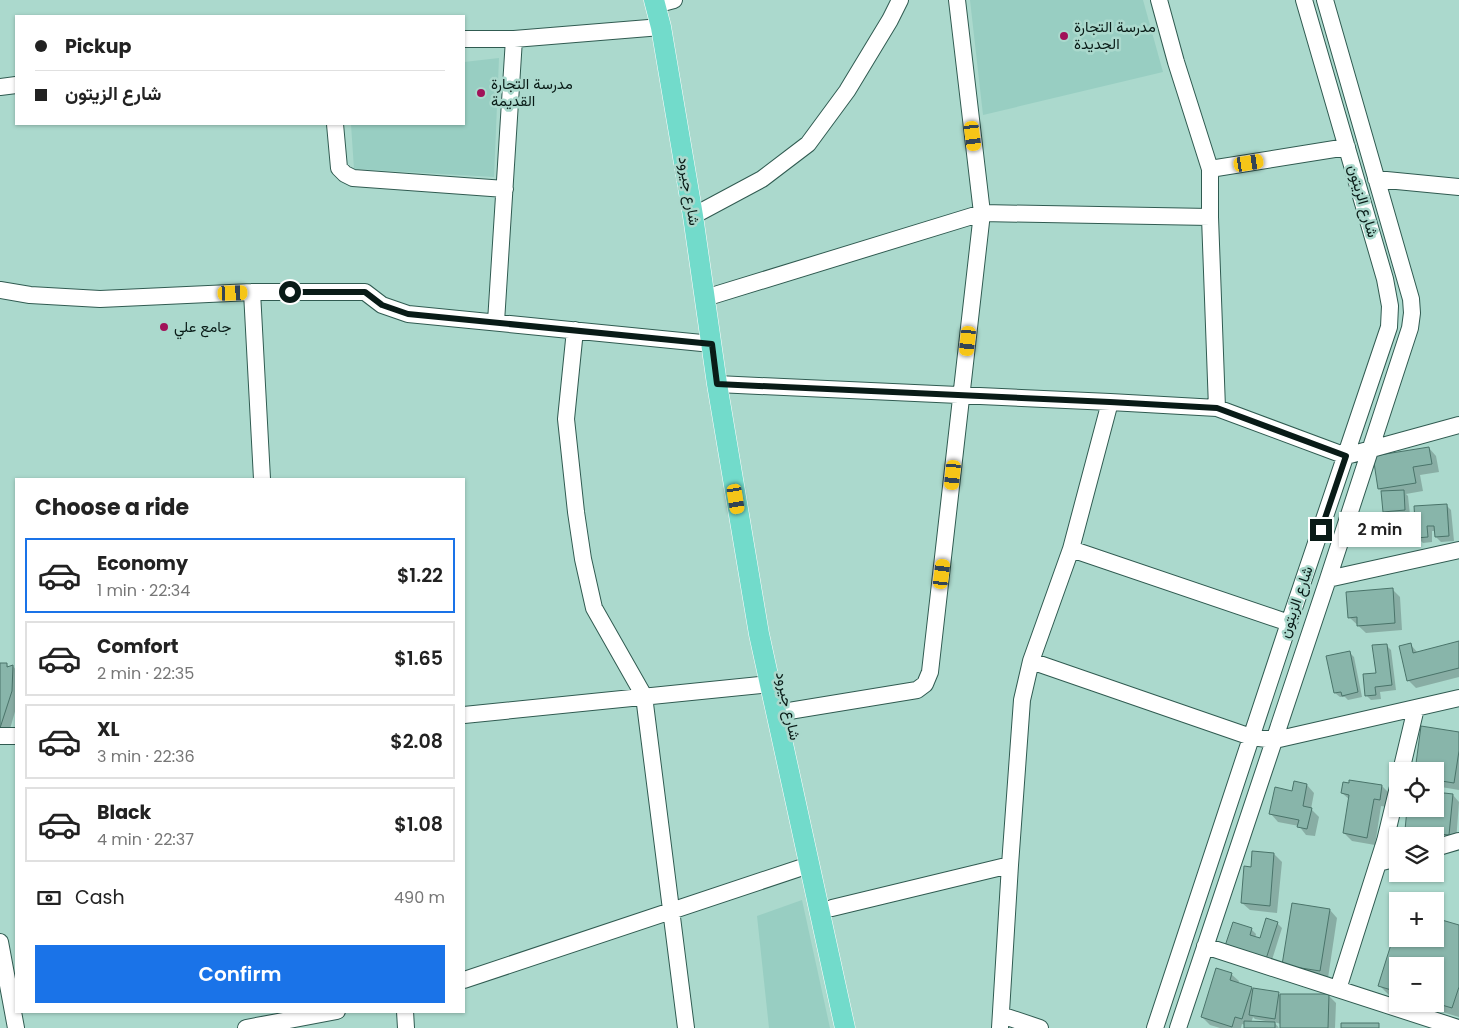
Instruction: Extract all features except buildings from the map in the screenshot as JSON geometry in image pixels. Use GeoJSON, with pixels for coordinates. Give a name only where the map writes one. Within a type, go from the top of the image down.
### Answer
{"type":"FeatureCollection","features":[{"type":"Feature","properties":{"kind":"main road","name":"شارع جيرود"},"geometry":{"type":"LineString","coordinates":[[661,2],[661,27],[694,216],[717,384],[759,634],[845,1028]]}},
{"type":"Feature","properties":{"kind":"main road","name":"شارع جيرود"},"geometry":{"type":"LineString","coordinates":[[717,384],[858,1028]]}},
{"type":"Feature","properties":{"kind":"street"},"geometry":{"type":"LineString","coordinates":[[694,216],[762,179],[808,144],[846,91],[890,20],[900,0]]}},
{"type":"Feature","properties":{"kind":"street"},"geometry":{"type":"LineString","coordinates":[[789,711],[918,690],[925,684],[930,672],[963,396],[982,213],[957,0]]}},
{"type":"Feature","properties":{"kind":"street"},"geometry":{"type":"LineString","coordinates":[[1159,0],[1176,62],[1210,169],[1217,408]]}},
{"type":"Feature","properties":{"kind":"street","name":"شارع الزيتون"},"geometry":{"type":"LineString","coordinates":[[1155,1028],[1389,327],[1390,306],[1385,279],[1304,0]]}},
{"type":"Feature","properties":{"kind":"street","name":"شارع الزيتون"},"geometry":{"type":"LineString","coordinates":[[1178,1028],[1410,328],[1411,298],[1325,0]]}},
{"type":"Feature","properties":{"kind":"street"},"geometry":{"type":"LineString","coordinates":[[465,39],[514,39],[661,27]]}},
{"type":"Feature","properties":{"kind":"street"},"geometry":{"type":"LineString","coordinates":[[496,322],[514,39]]}},
{"type":"Feature","properties":{"kind":"street"},"geometry":{"type":"LineString","coordinates":[[0,87],[15,84]]}},
{"type":"Feature","properties":{"kind":"street"},"geometry":{"type":"LineString","coordinates":[[336,125],[339,168],[353,178],[505,189]]}},
{"type":"Feature","properties":{"kind":"street"},"geometry":{"type":"LineString","coordinates":[[1210,169],[1347,147]]}},
{"type":"Feature","properties":{"kind":"street"},"geometry":{"type":"LineString","coordinates":[[1376,179],[1459,187]]}},
{"type":"Feature","properties":{"kind":"street"},"geometry":{"type":"LineString","coordinates":[[705,298],[982,213],[1210,217]]}},
{"type":"Feature","properties":{"kind":"street"},"geometry":{"type":"LineString","coordinates":[[0,290],[100,299],[252,292],[365,292],[382,305],[408,314],[712,344]]}},
{"type":"Feature","properties":{"kind":"street"},"geometry":{"type":"LineString","coordinates":[[252,292],[262,478]]}},
{"type":"Feature","properties":{"kind":"street"},"geometry":{"type":"LineString","coordinates":[[575,330],[566,419],[583,559],[594,608],[644,696],[686,1028]]}},
{"type":"Feature","properties":{"kind":"street"},"geometry":{"type":"LineString","coordinates":[[717,384],[1217,408],[1346,456],[1459,425]]}},
{"type":"Feature","properties":{"kind":"street"},"geometry":{"type":"LineString","coordinates":[[1040,1028],[1001,1022],[1022,700],[1031,661],[1070,549],[1110,402]]}},
{"type":"Feature","properties":{"kind":"street"},"geometry":{"type":"LineString","coordinates":[[1070,549],[1289,623]]}},
{"type":"Feature","properties":{"kind":"street"},"geometry":{"type":"LineString","coordinates":[[1328,579],[1459,550]]}},
{"type":"Feature","properties":{"kind":"street"},"geometry":{"type":"LineString","coordinates":[[1031,661],[1252,737],[1275,740],[1459,698]]}},
{"type":"Feature","properties":{"kind":"street"},"geometry":{"type":"LineString","coordinates":[[465,715],[770,684]]}},
{"type":"Feature","properties":{"kind":"street"},"geometry":{"type":"LineString","coordinates":[[1403,762],[1416,708]]}},
{"type":"Feature","properties":{"kind":"street"},"geometry":{"type":"LineString","coordinates":[[0,736],[15,736]]}},
{"type":"Feature","properties":{"kind":"street"},"geometry":{"type":"LineString","coordinates":[[1338,989],[1378,863],[1390,817]]}},
{"type":"Feature","properties":{"kind":"street"},"geometry":{"type":"LineString","coordinates":[[1444,845],[1459,841]]}},
{"type":"Feature","properties":{"kind":"street"},"geometry":{"type":"LineString","coordinates":[[1378,863],[1389,860]]}},
{"type":"Feature","properties":{"kind":"street"},"geometry":{"type":"LineString","coordinates":[[832,908],[1010,864]]}},
{"type":"Feature","properties":{"kind":"street"},"geometry":{"type":"LineString","coordinates":[[465,980],[809,865]]}},
{"type":"Feature","properties":{"kind":"street"},"geometry":{"type":"LineString","coordinates":[[0,942],[16,1028]]}},
{"type":"Feature","properties":{"kind":"street"},"geometry":{"type":"LineString","coordinates":[[1205,946],[1458,1028]]}},
{"type":"Feature","properties":{"kind":"street"},"geometry":{"type":"LineString","coordinates":[[246,1028],[326,1013]]}},
{"type":"Feature","properties":{"kind":"street"},"geometry":{"type":"LineString","coordinates":[[405,1013],[406,1028]]}},
{"type":"Feature","properties":{"kind":"shaded area","name":"مدرسة التجارة الجديدة"},"geometry":{"type":"Polygon","coordinates":[[[970,0],[1143,0],[1163,72],[983,115],[970,0]]]}},
{"type":"Feature","properties":{"kind":"shaded area","name":"مدرسة التجارة القديمة"},"geometry":{"type":"Polygon","coordinates":[[[499,58],[494,177],[354,169],[351,125],[465,125],[465,62],[499,58]]]}},
{"type":"Feature","properties":{"kind":"shaded area"},"geometry":{"type":"Polygon","coordinates":[[[802,900],[830,1028],[769,1028],[757,916],[802,900]]]}},
{"type":"Feature","properties":{"kind":"place","name":"مدرسة التجارة الجديدة"},"geometry":{"type":"Point","coordinates":[1064,36]}},
{"type":"Feature","properties":{"kind":"place","name":"مدرسة التجارة القديمة"},"geometry":{"type":"Point","coordinates":[481,93]}},
{"type":"Feature","properties":{"kind":"place","name":"جامع علي"},"geometry":{"type":"Point","coordinates":[164,327]}},
{"type":"Feature","properties":{"kind":"route"},"geometry":{"type":"LineString","coordinates":[[290,292],[365,292],[382,305],[408,314],[712,344],[717,384],[1217,408],[1346,456],[1321,530]]}}]}
